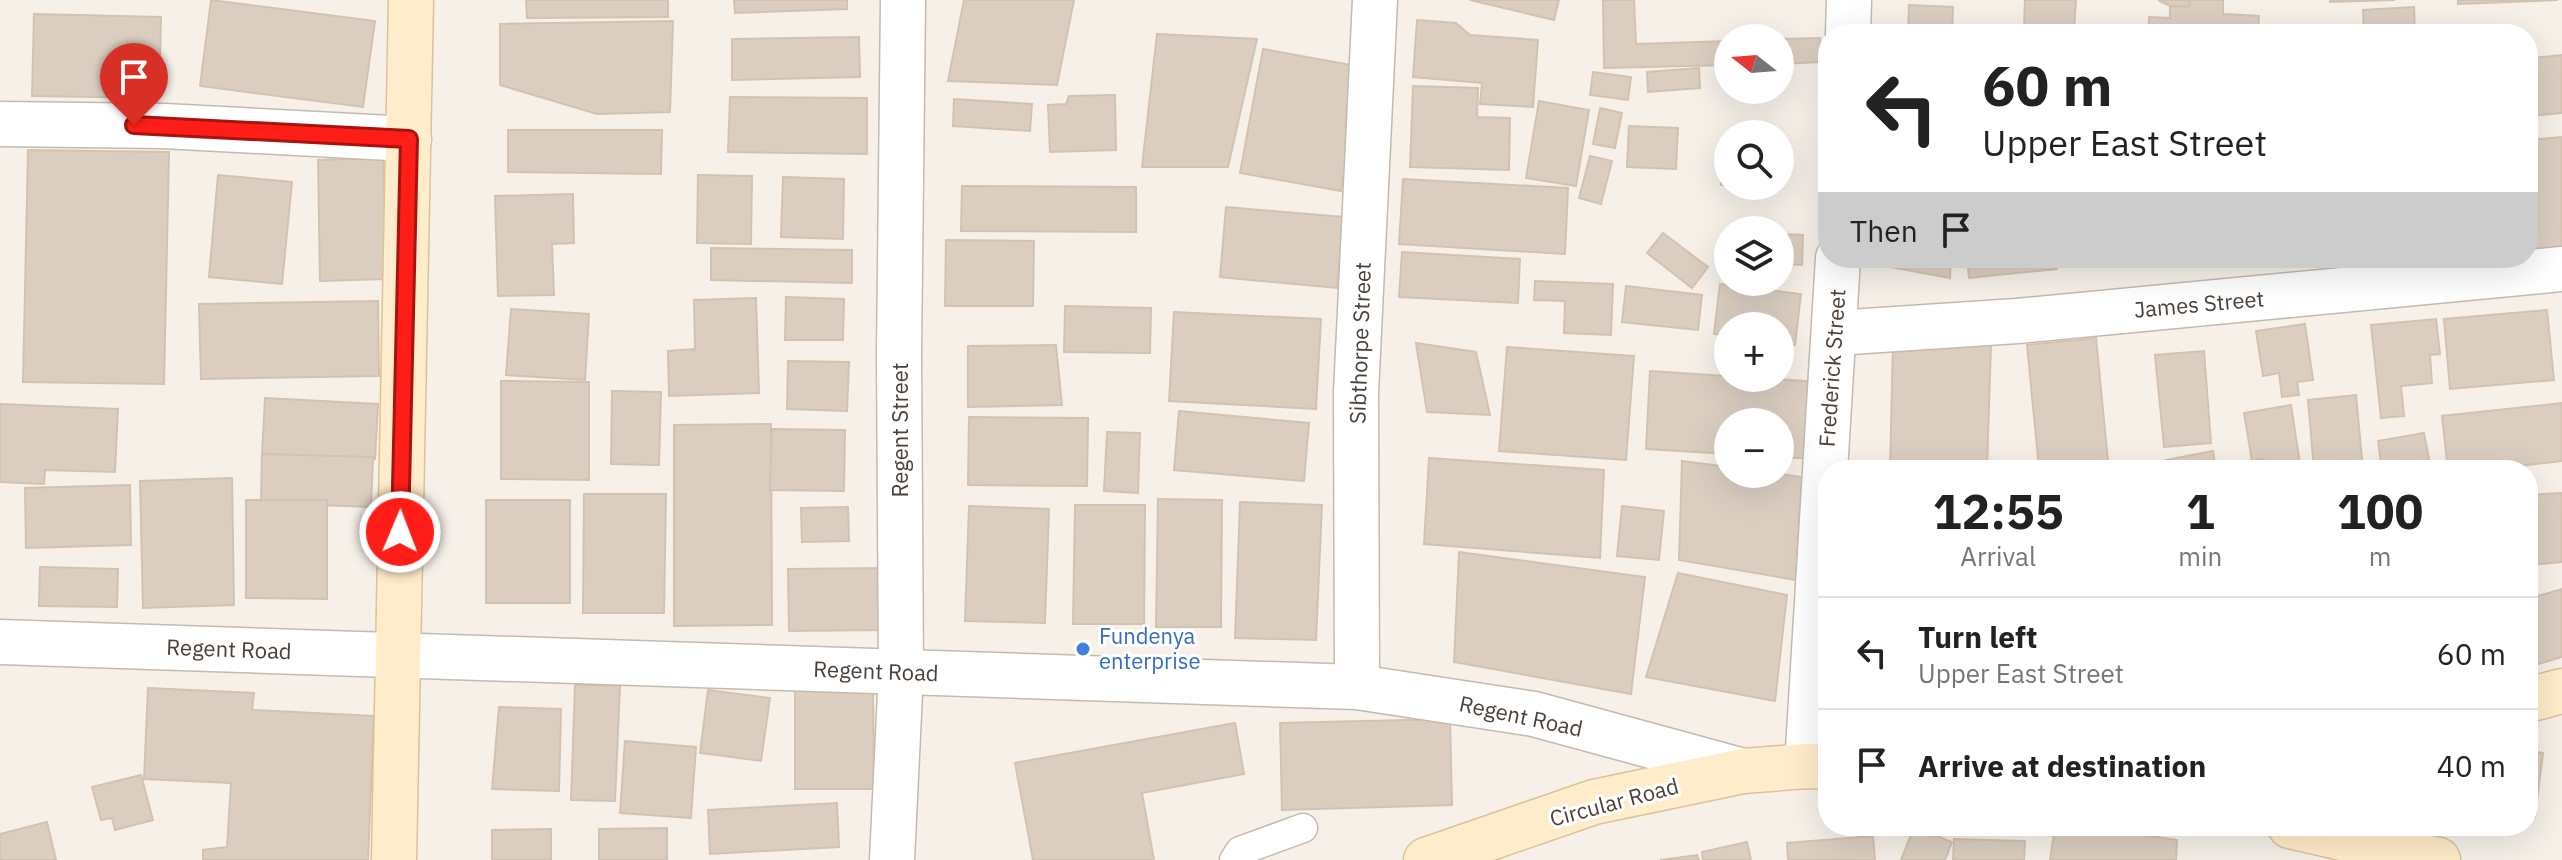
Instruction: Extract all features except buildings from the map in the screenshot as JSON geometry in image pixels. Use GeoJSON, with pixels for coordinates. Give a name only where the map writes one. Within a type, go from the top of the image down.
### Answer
{"type":"FeatureCollection","features":[{"type":"Feature","properties":{"kind":"main road"},"geometry":{"type":"LineString","coordinates":[[394,860],[411,0]]}},
{"type":"Feature","properties":{"kind":"main road"},"geometry":{"type":"LineString","coordinates":[[2538,697],[2562,691]]}},
{"type":"Feature","properties":{"kind":"main road","name":"Circular Road"},"geometry":{"type":"LineString","coordinates":[[1426,860],[1594,802],[1743,771],[1818,767]]}},
{"type":"Feature","properties":{"kind":"main road"},"geometry":{"type":"LineString","coordinates":[[2334,836],[2438,860]]}},
{"type":"Feature","properties":{"kind":"street","name":"Regent Street"},"geometry":{"type":"LineString","coordinates":[[892,860],[901,672],[899,354],[903,0]]}},
{"type":"Feature","properties":{"kind":"street","name":"Sibthorpe Street"},"geometry":{"type":"LineString","coordinates":[[1357,687],[1356,393],[1375,0]]}},
{"type":"Feature","properties":{"kind":"street"},"geometry":{"type":"LineString","coordinates":[[1848,24],[1849,0]]}},
{"type":"Feature","properties":{"kind":"street"},"geometry":{"type":"LineString","coordinates":[[0,124],[164,126],[409,139]]}},
{"type":"Feature","properties":{"kind":"street","name":"Frederick Street"},"geometry":{"type":"LineString","coordinates":[[1826,460],[1838,268]]}},
{"type":"Feature","properties":{"kind":"street","name":"James Street"},"geometry":{"type":"LineString","coordinates":[[1835,333],[2017,321],[2562,269]]}},
{"type":"Feature","properties":{"kind":"street","name":"Regent Road"},"geometry":{"type":"LineString","coordinates":[[0,642],[1357,687],[1534,714],[1743,771]]}},
{"type":"Feature","properties":{"kind":"lane"},"geometry":{"type":"LineString","coordinates":[[1234,860],[1240,851],[1303,828]]}},
{"type":"Feature","properties":{"kind":"place","name":"Fundenya enterprise"},"geometry":{"type":"Point","coordinates":[1083,649]}},
{"type":"Feature","properties":{"kind":"route"},"geometry":{"type":"LineString","coordinates":[[134,125],[409,139],[400,532]]}}]}
